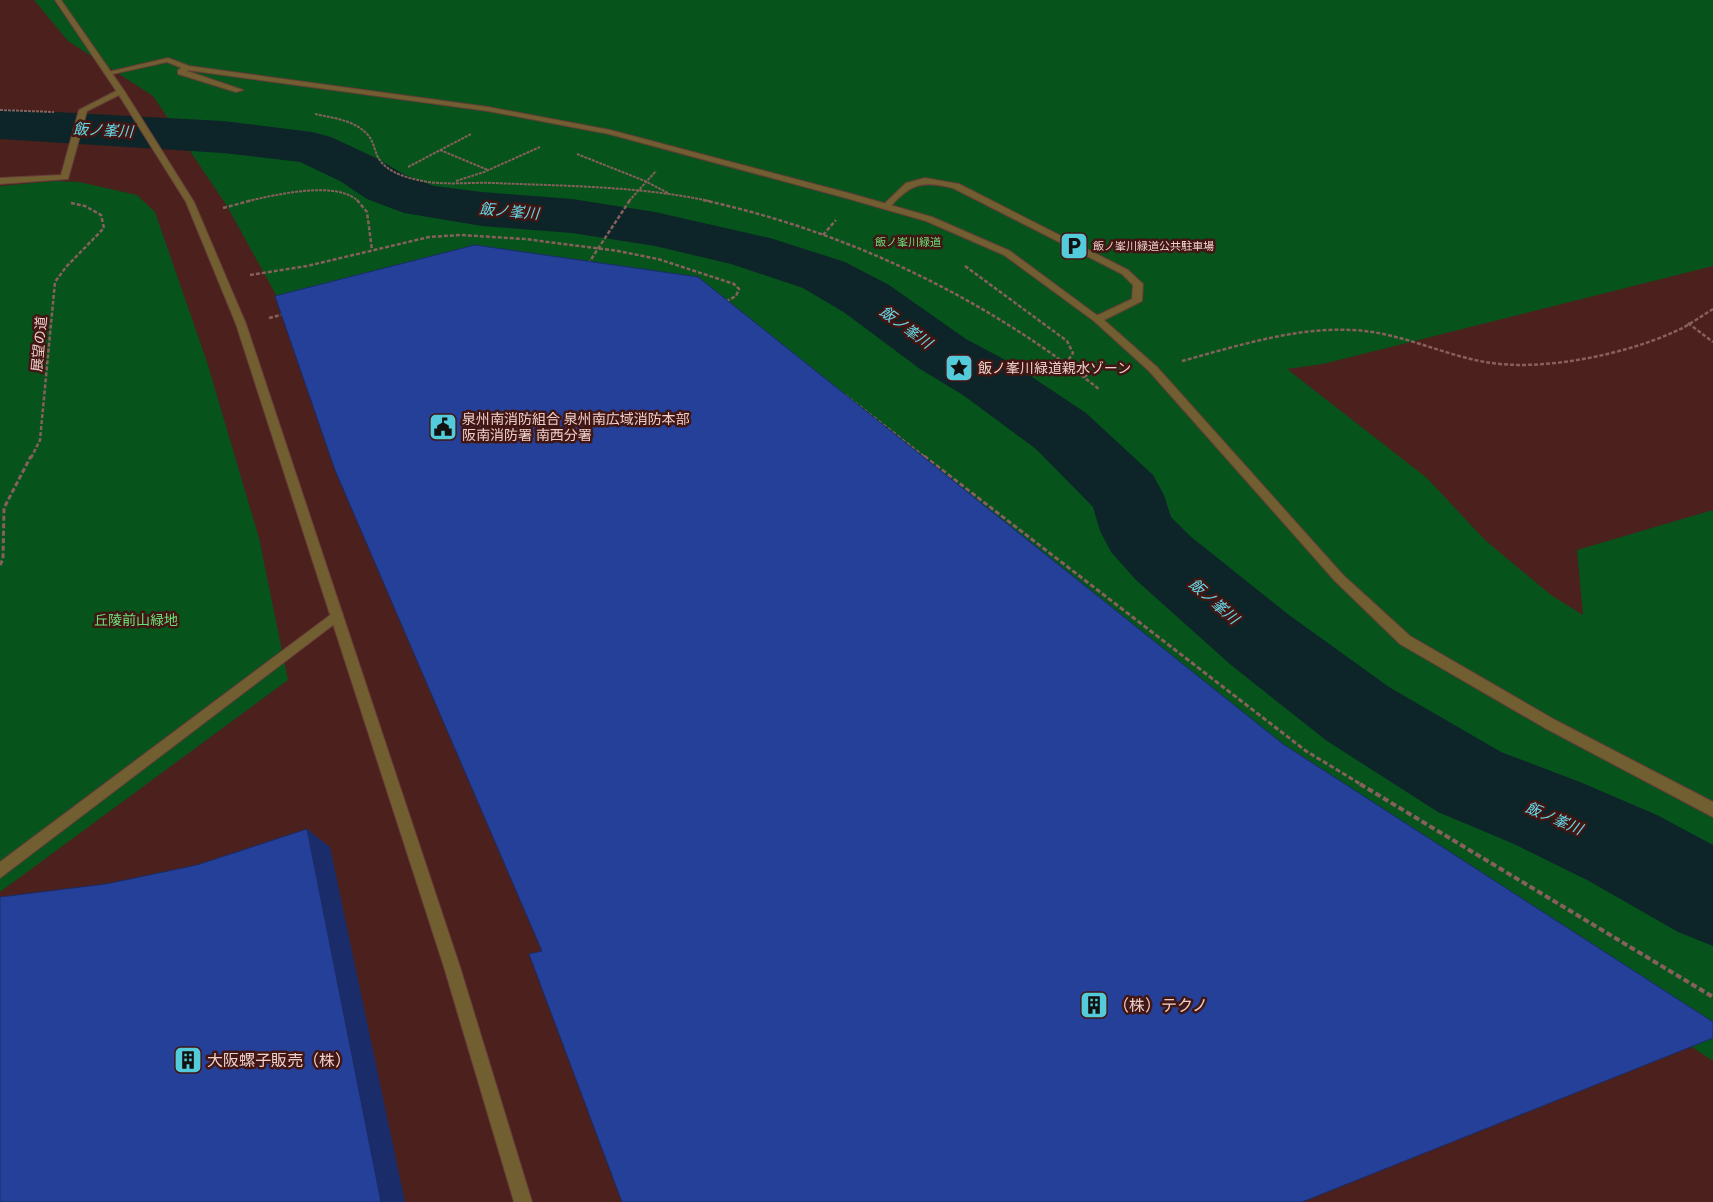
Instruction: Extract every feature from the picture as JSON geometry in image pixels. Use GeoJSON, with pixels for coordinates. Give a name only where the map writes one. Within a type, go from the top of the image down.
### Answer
{"type":"FeatureCollection","features":[{"type":"Feature","properties":{"kind":"street"},"geometry":{"type":"LineString","coordinates":[[58,0],[121,92],[190,202],[241,324],[452,967],[523,1202]]}},
{"type":"Feature","properties":{"kind":"street"},"geometry":{"type":"LineString","coordinates":[[108,73],[168,60],[187,68],[511,113],[610,132],[929,219],[1007,254],[1098,319],[1153,369],[1339,578],[1405,640],[1550,724],[1713,810]]}},
{"type":"Feature","properties":{"kind":"street"},"geometry":{"type":"LineString","coordinates":[[187,68],[181,72],[239,90]]}},
{"type":"Feature","properties":{"kind":"street"},"geometry":{"type":"LineString","coordinates":[[0,181],[65,177],[83,110],[121,92]]}},
{"type":"Feature","properties":{"kind":"street"},"geometry":{"type":"LineString","coordinates":[[886,206],[900,190],[911,184],[936,180],[956,186],[1125,272],[1138,284],[1137,301],[1098,319]]}},
{"type":"Feature","properties":{"kind":"street"},"geometry":{"type":"LineString","coordinates":[[0,871],[337,615]]}},
{"type":"Feature","properties":{"kind":"path"},"geometry":{"type":"LineString","coordinates":[[0,110],[52,113],[69,106],[83,110]]}},
{"type":"Feature","properties":{"kind":"path"},"geometry":{"type":"LineString","coordinates":[[309,112],[347,123],[362,130],[367,134],[380,160],[396,172],[417,180],[673,196],[730,206],[823,235],[881,257],[966,300],[1067,362],[1100,390]]}},
{"type":"Feature","properties":{"kind":"path"},"geometry":{"type":"LineString","coordinates":[[408,167],[511,113]]}},
{"type":"Feature","properties":{"kind":"path"},"geometry":{"type":"LineString","coordinates":[[447,183],[468,178],[531,149],[542,147]]}},
{"type":"Feature","properties":{"kind":"path"},"geometry":{"type":"LineString","coordinates":[[440,150],[488,170]]}},
{"type":"Feature","properties":{"kind":"path"},"geometry":{"type":"LineString","coordinates":[[573,153],[645,181],[658,190],[673,196]]}},
{"type":"Feature","properties":{"kind":"path","name":"展望の道"},"geometry":{"type":"LineString","coordinates":[[0,565],[3,559],[4,508],[26,472],[40,440],[55,282],[66,267],[104,228],[100,215],[86,206],[43,196],[45,178]]}},
{"type":"Feature","properties":{"kind":"path"},"geometry":{"type":"LineString","coordinates":[[588,265],[626,206],[645,181]]}},
{"type":"Feature","properties":{"kind":"path"},"geometry":{"type":"LineString","coordinates":[[196,216],[269,197],[305,192],[346,193],[356,199],[366,209],[372,250]]}},
{"type":"Feature","properties":{"kind":"path"},"geometry":{"type":"LineString","coordinates":[[223,280],[307,266],[429,237],[461,235],[525,239],[658,259],[734,284],[739,290],[736,296],[725,302]]}},
{"type":"Feature","properties":{"kind":"path"},"geometry":{"type":"LineString","coordinates":[[958,263],[1067,340],[1073,353],[1067,362]]}},
{"type":"Feature","properties":{"kind":"path"},"geometry":{"type":"LineString","coordinates":[[715,301],[725,302],[733,308]]}},
{"type":"Feature","properties":{"kind":"path"},"geometry":{"type":"LineString","coordinates":[[1153,369],[1234,347],[1335,330],[1382,334],[1488,363],[1531,364],[1607,354],[1668,335],[1713,309]]}},
{"type":"Feature","properties":{"kind":"path"},"geometry":{"type":"LineString","coordinates":[[241,324],[289,312]]}},
{"type":"Feature","properties":{"kind":"path"},"geometry":{"type":"LineString","coordinates":[[1688,323],[1713,342]]}},
{"type":"Feature","properties":{"kind":"path"},"geometry":{"type":"LineString","coordinates":[[843,393],[1306,751],[1713,997]]}},
{"type":"Feature","properties":{"kind":"green space","name":"飯ノ峯川緑道"},"geometry":{"type":"Polygon","coordinates":[[[34,0],[1713,0],[1713,266],[1323,364],[1287,369],[1427,478],[1485,540],[1551,595],[1583,615],[1577,550],[1713,510],[1713,1061],[1686,1043],[292,324],[227,206],[153,96],[68,41],[34,0]]]}},
{"type":"Feature","properties":{"kind":"green space","name":"丘陵前山緑地"},"geometry":{"type":"Polygon","coordinates":[[[55,181],[79,182],[137,195],[155,212],[207,362],[259,538],[288,680],[0,892],[0,186],[55,181]]]}},
{"type":"Feature","properties":{"kind":"building"},"geometry":{"type":"Polygon","coordinates":[[[475,245],[698,277],[1283,744],[1713,1022],[1713,1038],[1302,1202],[622,1202],[529,954],[542,951],[335,470],[275,296],[475,245]]]}},
{"type":"Feature","properties":{"kind":"building","name":"大阪螺子販売（株）"},"geometry":{"type":"Polygon","coordinates":[[[307,829],[381,1202],[0,1202],[0,897],[106,884],[197,865],[307,829]]]}},
{"type":"Feature","properties":{"kind":"waterway","name":"飯ノ峯川"},"geometry":{"type":"LineString","coordinates":[[0,124],[223,137],[312,148],[359,170],[386,187],[424,201],[482,209],[572,216],[655,229],[749,251],[824,275],[867,299],[943,354],[987,379],[1061,431],[1127,495],[1138,531],[1163,558],[1260,640],[1358,714],[1470,782],[1547,813],[1623,848],[1713,897]]}},
{"type":"Feature","properties":{"kind":"place","name":"飯ノ峯川緑道公共駐車場"},"geometry":{"type":"Point","coordinates":[1074,246]}},
{"type":"Feature","properties":{"kind":"place","name":"飯ノ峯川緑道親水ゾーン"},"geometry":{"type":"Point","coordinates":[959,368]}},
{"type":"Feature","properties":{"kind":"place","name":"泉州南消防組合 泉州南広域消防本部 阪南消防署 南西分署"},"geometry":{"type":"Point","coordinates":[443,427]}},
{"type":"Feature","properties":{"kind":"place","name":"（株）テクノ"},"geometry":{"type":"Point","coordinates":[1094,1005]}},
{"type":"Feature","properties":{"kind":"place","name":"大阪螺子販売（株）"},"geometry":{"type":"Point","coordinates":[188,1060]}}]}
